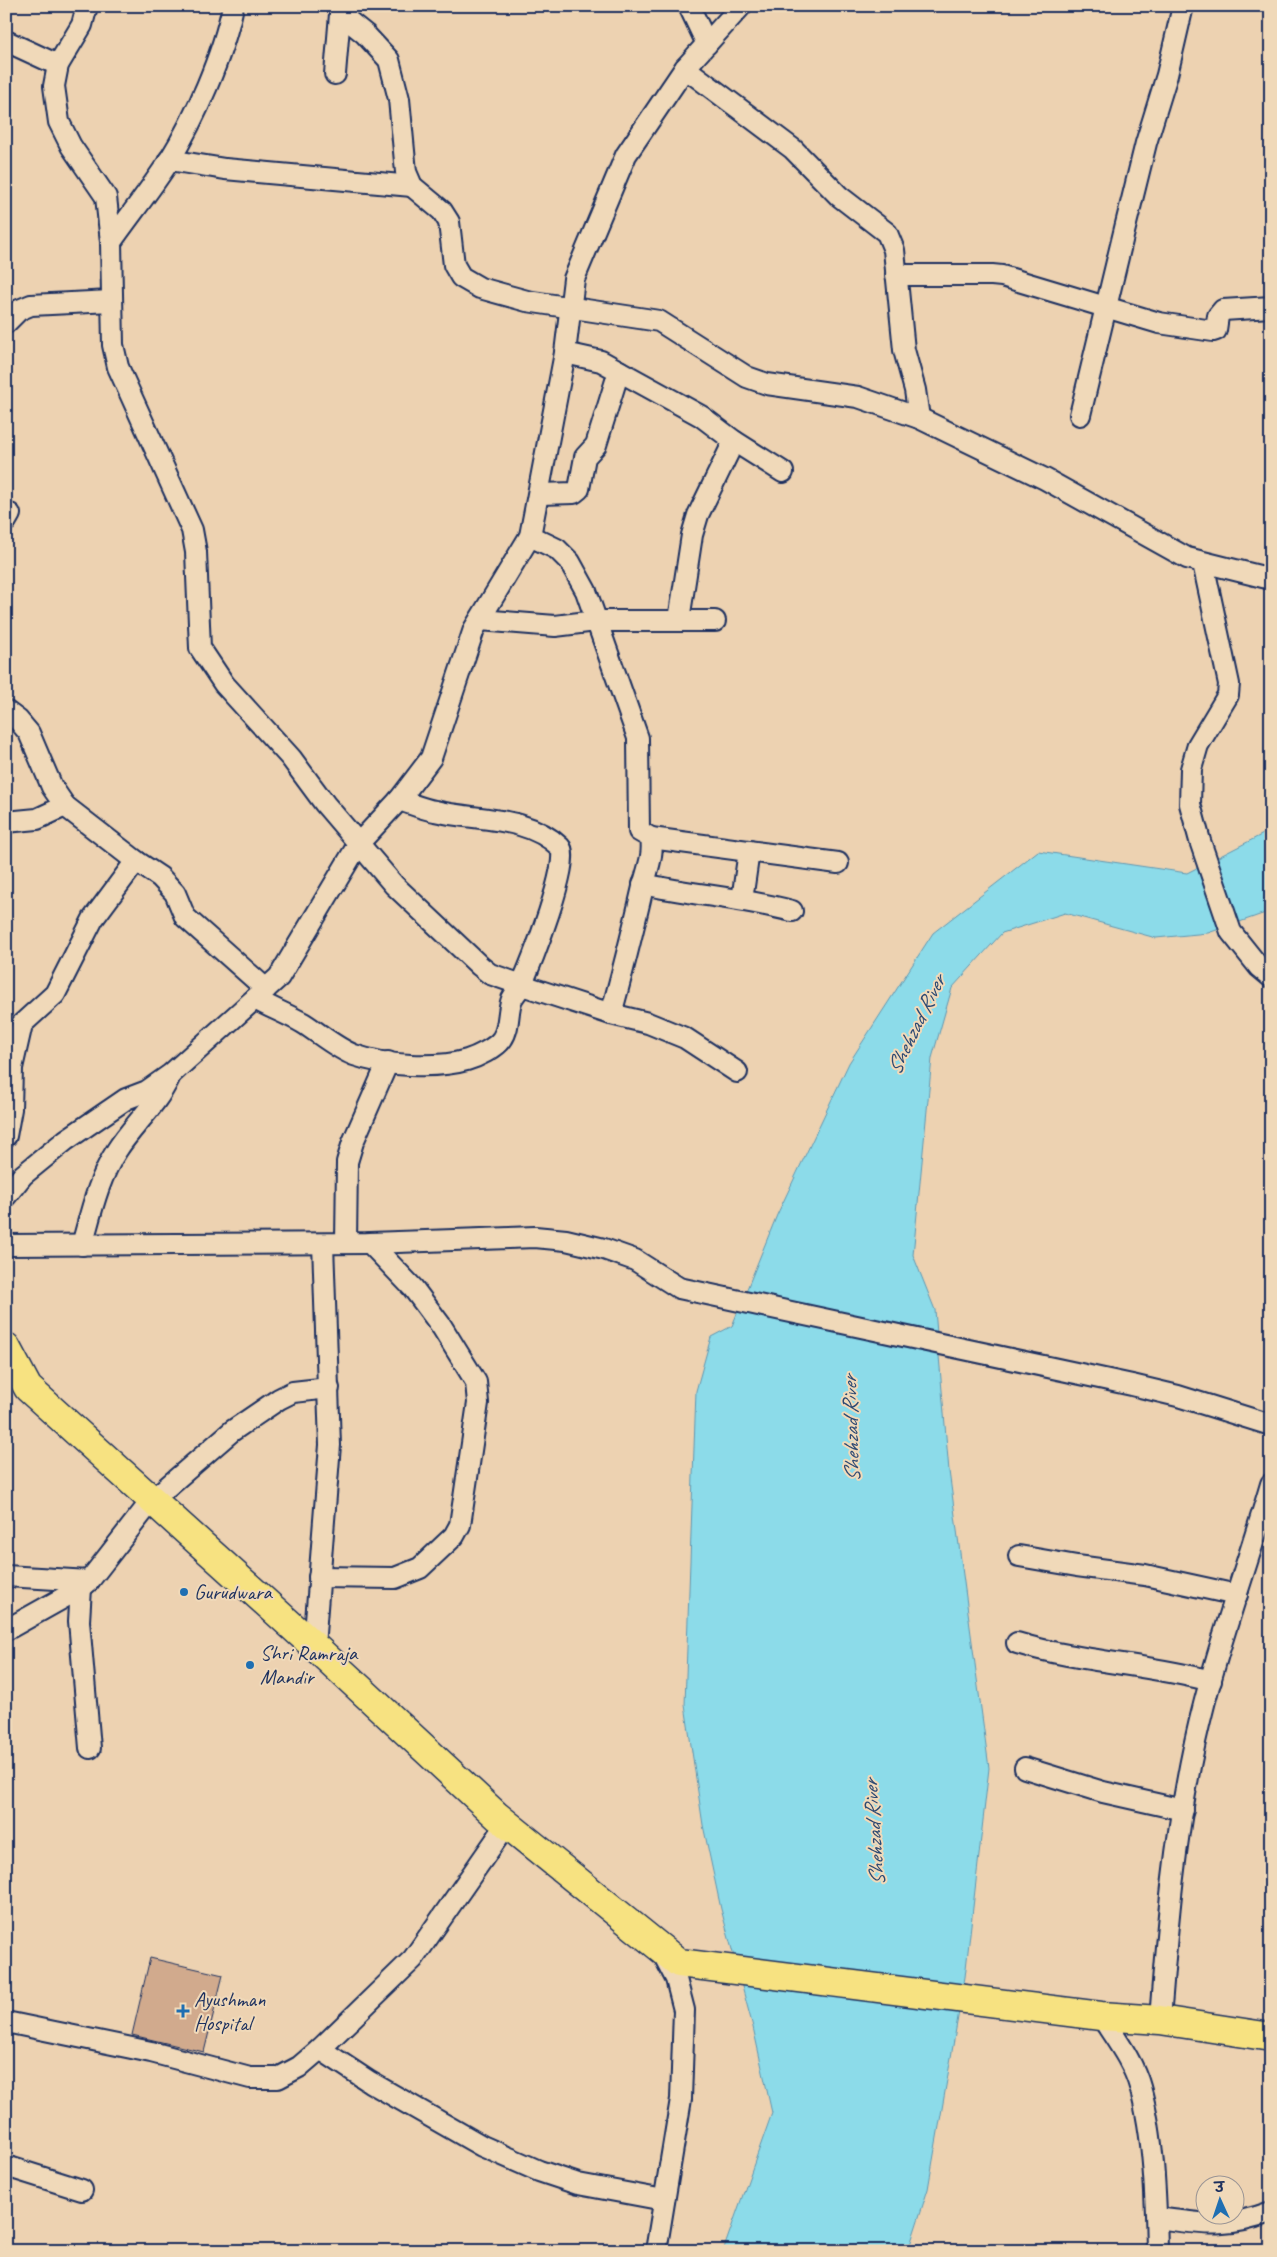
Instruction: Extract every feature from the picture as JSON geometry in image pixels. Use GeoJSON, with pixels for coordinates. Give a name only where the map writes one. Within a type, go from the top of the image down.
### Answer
{"type":"FeatureCollection","features":[{"type":"Feature","properties":{"kind":"main road"},"geometry":{"type":"LineString","coordinates":[[6,1347],[28,1388],[314,1646],[507,1824],[670,1956],[975,2000],[1101,2016],[1160,2020],[1271,2037]]}},
{"type":"Feature","properties":{"kind":"street"},"geometry":{"type":"LineString","coordinates":[[87,6],[82,25],[58,65],[54,86],[58,122],[71,146],[106,197],[112,242],[113,345],[118,367],[192,530],[196,552],[200,648],[224,684],[291,758],[325,804],[394,885],[490,974],[611,1014],[648,1023],[685,1038],[738,1072]]}},
{"type":"Feature","properties":{"kind":"street"},"geometry":{"type":"LineString","coordinates":[[112,242],[169,160],[199,102],[217,58],[233,6]]}},
{"type":"Feature","properties":{"kind":"street"},"geometry":{"type":"LineString","coordinates":[[689,6],[707,44]]}},
{"type":"Feature","properties":{"kind":"street"},"geometry":{"type":"LineString","coordinates":[[7,1191],[23,1174],[66,1140],[126,1099],[147,1091],[170,1074],[279,977],[358,843],[399,800],[431,758],[474,629],[530,536],[540,494],[564,354],[572,306],[574,279],[626,155],[686,68],[741,6]]}},
{"type":"Feature","properties":{"kind":"street"},"geometry":{"type":"LineString","coordinates":[[1080,415],[1130,206],[1167,75],[1183,6]]}},
{"type":"Feature","properties":{"kind":"street"},"geometry":{"type":"LineString","coordinates":[[335,74],[344,10]]}},
{"type":"Feature","properties":{"kind":"street"},"geometry":{"type":"LineString","coordinates":[[344,10],[389,60],[399,100],[406,172],[412,186],[442,211],[449,222],[454,265],[461,277],[480,288],[517,298],[659,321],[747,377],[767,384],[858,397],[919,418],[1046,479],[1187,558],[1203,563],[1268,574]]}},
{"type":"Feature","properties":{"kind":"street"},"geometry":{"type":"LineString","coordinates":[[6,41],[58,65]]}},
{"type":"Feature","properties":{"kind":"street"},"geometry":{"type":"LineString","coordinates":[[686,68],[793,150],[840,196],[887,234],[894,250],[904,350],[915,390],[919,418]]}},
{"type":"Feature","properties":{"kind":"street"},"geometry":{"type":"LineString","coordinates":[[169,160],[225,169],[412,186]]}},
{"type":"Feature","properties":{"kind":"street"},"geometry":{"type":"LineString","coordinates":[[896,275],[992,275],[1159,323],[1213,331],[1216,330],[1218,316],[1223,310],[1271,307]]}},
{"type":"Feature","properties":{"kind":"street"},"geometry":{"type":"LineString","coordinates":[[6,323],[19,310],[31,305],[112,302]]}},
{"type":"Feature","properties":{"kind":"street"},"geometry":{"type":"LineString","coordinates":[[564,354],[601,361],[701,416],[734,441],[784,472]]}},
{"type":"Feature","properties":{"kind":"street"},"geometry":{"type":"LineString","coordinates":[[540,494],[574,493],[579,489],[585,457],[596,446],[619,371]]}},
{"type":"Feature","properties":{"kind":"street"},"geometry":{"type":"LineString","coordinates":[[678,620],[692,535],[698,515],[734,441]]}},
{"type":"Feature","properties":{"kind":"street"},"geometry":{"type":"LineString","coordinates":[[530,536],[558,549],[570,562],[586,591],[638,738],[639,831],[651,838],[838,863]]}},
{"type":"Feature","properties":{"kind":"street"},"geometry":{"type":"LineString","coordinates":[[1203,563],[1229,684],[1228,695],[1198,745],[1191,768],[1190,804],[1200,841],[1231,932],[1259,967],[1271,977]]}},
{"type":"Feature","properties":{"kind":"street"},"geometry":{"type":"LineString","coordinates":[[480,620],[555,626],[596,620],[715,621]]}},
{"type":"Feature","properties":{"kind":"street"},"geometry":{"type":"LineString","coordinates":[[6,711],[18,720],[29,733],[52,787],[65,806],[136,861],[160,877],[175,893],[184,917],[261,994],[301,1022],[354,1054],[411,1065],[451,1064],[469,1060],[498,1044],[504,1036],[512,999],[522,985],[556,890],[564,855],[561,848],[536,831],[508,822],[435,812],[399,800]]}},
{"type":"Feature","properties":{"kind":"street"},"geometry":{"type":"LineString","coordinates":[[6,822],[37,819],[65,806]]}},
{"type":"Feature","properties":{"kind":"street"},"geometry":{"type":"LineString","coordinates":[[611,1014],[629,953],[643,884],[653,852],[651,838]]}},
{"type":"Feature","properties":{"kind":"street"},"geometry":{"type":"LineString","coordinates":[[742,900],[749,851]]}},
{"type":"Feature","properties":{"kind":"street"},"geometry":{"type":"LineString","coordinates":[[6,1136],[11,1109],[12,1068],[22,1024],[55,994],[93,919],[136,861]]}},
{"type":"Feature","properties":{"kind":"street"},"geometry":{"type":"LineString","coordinates":[[643,884],[690,894],[742,900],[792,911]]}},
{"type":"Feature","properties":{"kind":"street"},"geometry":{"type":"LineString","coordinates":[[346,1244],[348,1162],[353,1142],[388,1062]]}},
{"type":"Feature","properties":{"kind":"street"},"geometry":{"type":"LineString","coordinates":[[82,1245],[99,1186],[116,1151],[161,1095],[170,1074]]}},
{"type":"Feature","properties":{"kind":"street"},"geometry":{"type":"LineString","coordinates":[[6,1246],[346,1244],[535,1237],[566,1240],[604,1248],[635,1260],[679,1288],[1178,1396],[1271,1425]]}},
{"type":"Feature","properties":{"kind":"street"},"geometry":{"type":"LineString","coordinates":[[319,1577],[395,1578],[420,1568],[454,1536],[460,1526],[478,1402],[476,1382],[442,1327],[413,1288],[370,1243]]}},
{"type":"Feature","properties":{"kind":"street"},"geometry":{"type":"LineString","coordinates":[[314,1646],[330,1445],[323,1244]]}},
{"type":"Feature","properties":{"kind":"street"},"geometry":{"type":"LineString","coordinates":[[6,1630],[85,1584],[152,1500],[232,1431],[279,1399],[293,1392],[329,1388]]}},
{"type":"Feature","properties":{"kind":"street"},"geometry":{"type":"LineString","coordinates":[[1160,2020],[1166,1931],[1183,1810],[1195,1743],[1211,1680],[1271,1484]]}},
{"type":"Feature","properties":{"kind":"street"},"geometry":{"type":"LineString","coordinates":[[1019,1556],[1145,1575],[1237,1595]]}},
{"type":"Feature","properties":{"kind":"street"},"geometry":{"type":"LineString","coordinates":[[6,1576],[85,1584]]}},
{"type":"Feature","properties":{"kind":"street"},"geometry":{"type":"LineString","coordinates":[[85,1584],[79,1621],[90,1748]]}},
{"type":"Feature","properties":{"kind":"street"},"geometry":{"type":"LineString","coordinates":[[1017,1643],[1068,1656],[1178,1672],[1211,1680]]}},
{"type":"Feature","properties":{"kind":"street"},"geometry":{"type":"LineString","coordinates":[[1025,1768],[1103,1792],[1183,1810]]}},
{"type":"Feature","properties":{"kind":"street"},"geometry":{"type":"LineString","coordinates":[[7,2026],[151,2052],[250,2078],[278,2078],[299,2067],[320,2049],[413,1959],[507,1824]]}},
{"type":"Feature","properties":{"kind":"street"},"geometry":{"type":"LineString","coordinates":[[656,2251],[681,2099],[684,2010],[670,1956]]}},
{"type":"Feature","properties":{"kind":"street"},"geometry":{"type":"LineString","coordinates":[[1101,2016],[1124,2052],[1140,2086],[1150,2146],[1157,2218],[1157,2251]]}},
{"type":"Feature","properties":{"kind":"street"},"geometry":{"type":"LineString","coordinates":[[320,2049],[370,2082],[490,2150],[539,2171],[578,2184],[664,2200]]}},
{"type":"Feature","properties":{"kind":"street"},"geometry":{"type":"LineString","coordinates":[[6,2166],[82,2190]]}},
{"type":"Feature","properties":{"kind":"street"},"geometry":{"type":"LineString","coordinates":[[1157,2218],[1212,2225],[1231,2223],[1271,2212]]}},
{"type":"Feature","properties":{"kind":"water","name":"Shehzad River"},"geometry":{"type":"Polygon","coordinates":[[[1271,830],[1271,911],[1208,933],[1156,938],[1065,913],[1002,933],[952,988],[932,1058],[913,1255],[935,1310],[949,1471],[989,1768],[965,1977],[928,2189],[908,2251],[723,2251],[772,2113],[753,2027],[721,1909],[703,1825],[685,1705],[696,1391],[711,1337],[732,1326],[777,1215],[849,1063],[933,933],[1038,851],[1187,873],[1271,830]]]}},
{"type":"Feature","properties":{"kind":"building"},"geometry":{"type":"Polygon","coordinates":[[[150,1958],[223,1975],[204,2052],[132,2035],[150,1958]]]}},
{"type":"Feature","properties":{"kind":"place","name":"Gurudwara"},"geometry":{"type":"Point","coordinates":[184,1592]}},
{"type":"Feature","properties":{"kind":"place","name":"Shri Ramraja Mandir"},"geometry":{"type":"Point","coordinates":[250,1665]}},
{"type":"Feature","properties":{"kind":"place","name":"Ayushman Hospital"},"geometry":{"type":"Point","coordinates":[183,2011]}}]}
